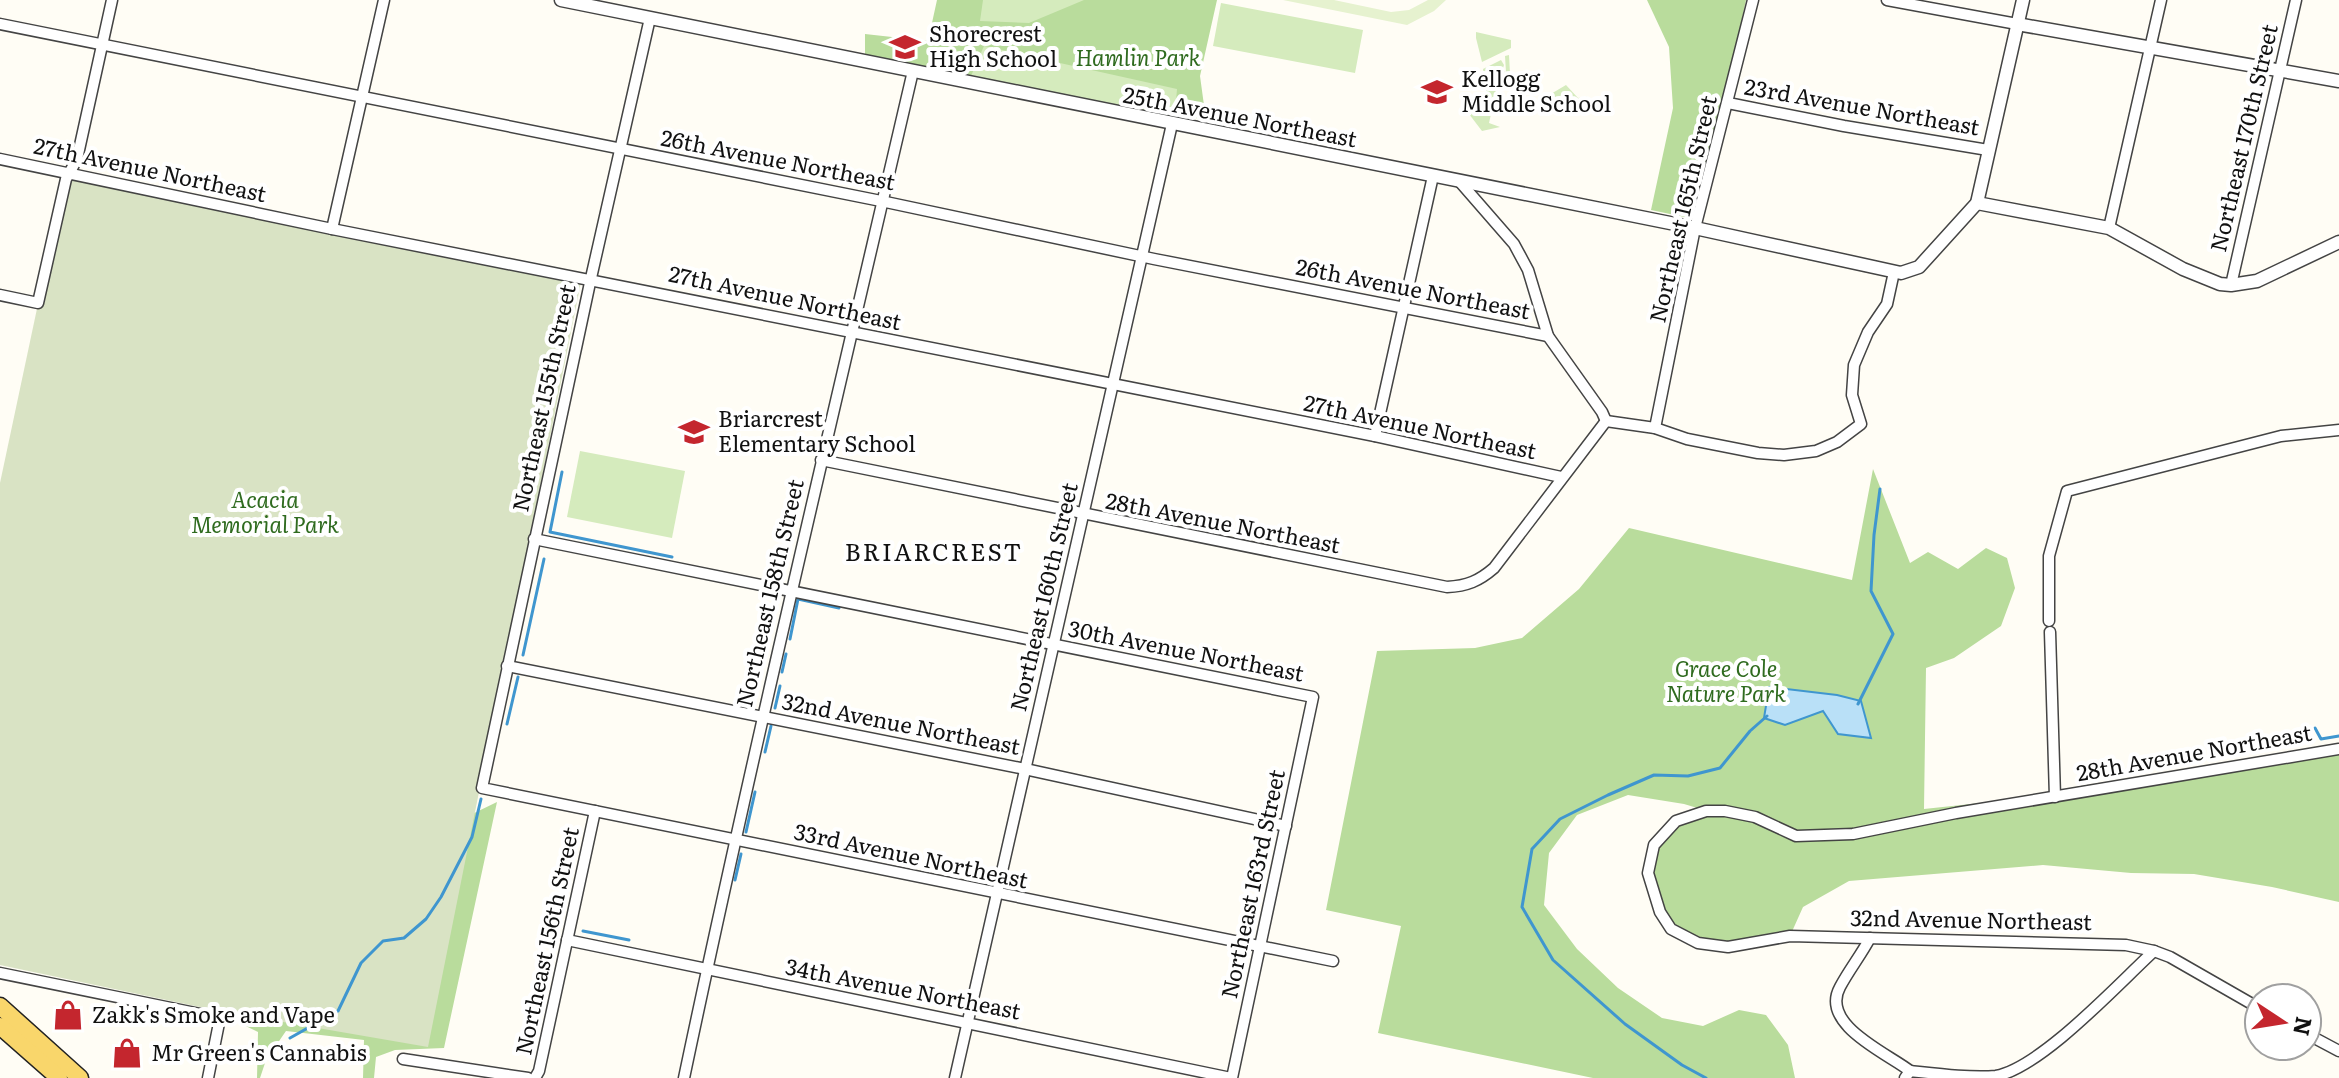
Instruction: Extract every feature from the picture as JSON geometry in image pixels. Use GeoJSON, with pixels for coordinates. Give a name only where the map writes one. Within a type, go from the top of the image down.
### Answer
{"type":"FeatureCollection","features":[{"type":"Feature","properties":{"kind":"main road"},"geometry":{"type":"LineString","coordinates":[[0,1006],[80,1078]]}},
{"type":"Feature","properties":{"kind":"main road"},"geometry":{"type":"LineString","coordinates":[[0,1017],[14,1030],[20,1025]]}},
{"type":"Feature","properties":{"kind":"main road"},"geometry":{"type":"LineString","coordinates":[[0,1026],[59,1078]]}},
{"type":"Feature","properties":{"kind":"street"},"geometry":{"type":"LineString","coordinates":[[0,295],[38,303],[66,179],[77,159],[112,0]]}},
{"type":"Feature","properties":{"kind":"street"},"geometry":{"type":"LineString","coordinates":[[332,229],[384,0]]}},
{"type":"Feature","properties":{"kind":"street","name":"25th Avenue Northeast"},"geometry":{"type":"LineString","coordinates":[[561,0],[1695,228],[1894,272],[1919,267],[1977,203]]}},
{"type":"Feature","properties":{"kind":"street","name":"Northeast 165th Street"},"geometry":{"type":"LineString","coordinates":[[1655,428],[1695,228],[1753,0]]}},
{"type":"Feature","properties":{"kind":"street"},"geometry":{"type":"LineString","coordinates":[[1887,0],[2339,81]]}},
{"type":"Feature","properties":{"kind":"street"},"geometry":{"type":"LineString","coordinates":[[2023,0],[1977,203],[2109,228],[2183,269],[2209,281],[2231,285],[2257,281],[2338,245]]}},
{"type":"Feature","properties":{"kind":"street"},"geometry":{"type":"LineString","coordinates":[[2109,228],[2161,0]]}},
{"type":"Feature","properties":{"kind":"street","name":"Northeast 170th Street"},"geometry":{"type":"LineString","coordinates":[[2231,285],[2296,0]]}},
{"type":"Feature","properties":{"kind":"street","name":"Northeast 155th Street"},"geometry":{"type":"LineString","coordinates":[[482,788],[650,18]]}},
{"type":"Feature","properties":{"kind":"street","name":"26th Avenue Northeast"},"geometry":{"type":"LineString","coordinates":[[0,24],[881,201],[1142,257],[1548,336]]}},
{"type":"Feature","properties":{"kind":"street","name":"Northeast 158th Street"},"geometry":{"type":"LineString","coordinates":[[684,1078],[734,840],[913,71]]}},
{"type":"Feature","properties":{"kind":"street","name":"23rd Avenue Northeast"},"geometry":{"type":"LineString","coordinates":[[1728,103],[1988,150]]}},
{"type":"Feature","properties":{"kind":"street","name":"Northeast 160th Street"},"geometry":{"type":"LineString","coordinates":[[955,1078],[1172,124]]}},
{"type":"Feature","properties":{"kind":"street","name":"27th Avenue Northeast"},"geometry":{"type":"LineString","coordinates":[[0,159],[332,229],[1375,436],[1561,477]]}},
{"type":"Feature","properties":{"kind":"street"},"geometry":{"type":"LineString","coordinates":[[1375,436],[1433,176]]}},
{"type":"Feature","properties":{"kind":"street"},"geometry":{"type":"LineString","coordinates":[[1460,182],[1505,232],[1521,255],[1533,283],[1548,336],[1606,421]]}},
{"type":"Feature","properties":{"kind":"street"},"geometry":{"type":"LineString","coordinates":[[1606,421],[1655,428],[1687,439],[1758,453],[1784,455],[1816,451],[1837,442],[1861,424],[1852,395],[1854,365],[1868,332],[1887,304],[1894,272]]}},
{"type":"Feature","properties":{"kind":"street"},"geometry":{"type":"LineString","coordinates":[[1561,477],[1606,421]]}},
{"type":"Feature","properties":{"kind":"street"},"geometry":{"type":"LineString","coordinates":[[2055,797],[2049,556],[2067,491],[2281,436],[2339,430]]}},
{"type":"Feature","properties":{"kind":"street","name":"28th Avenue Northeast"},"geometry":{"type":"LineString","coordinates":[[821,460],[1447,587],[1463,587],[1494,568],[1561,477]]}},
{"type":"Feature","properties":{"kind":"street","name":"30th Avenue Northeast"},"geometry":{"type":"LineString","coordinates":[[534,539],[1313,697]]}},
{"type":"Feature","properties":{"kind":"street","name":"32nd Avenue Northeast"},"geometry":{"type":"LineString","coordinates":[[507,666],[1025,769],[1286,826]]}},
{"type":"Feature","properties":{"kind":"street","name":"Northeast 163rd Street"},"geometry":{"type":"LineString","coordinates":[[1231,1078],[1313,697]]}},
{"type":"Feature","properties":{"kind":"street","name":"28th Avenue Northeast"},"geometry":{"type":"LineString","coordinates":[[2055,797],[2339,749]]}},
{"type":"Feature","properties":{"kind":"street","name":"33rd Avenue Northeast"},"geometry":{"type":"LineString","coordinates":[[482,788],[1333,961]]}},
{"type":"Feature","properties":{"kind":"street","name":"32nd Avenue Northeast"},"geometry":{"type":"LineString","coordinates":[[2055,797],[1853,834],[1796,836],[1755,817],[1706,811],[1676,821],[1654,845],[1648,873],[1660,912],[1671,929],[1698,943],[1728,947],[1790,936],[2098,943],[2154,951],[2192,968],[2243,998]]}},
{"type":"Feature","properties":{"kind":"street","name":"Northeast 156th Street"},"geometry":{"type":"LineString","coordinates":[[535,1078],[595,811]]}},
{"type":"Feature","properties":{"kind":"street"},"geometry":{"type":"LineString","coordinates":[[1870,938],[1857,964],[1838,989],[1837,1005],[1850,1030],[1862,1041],[1894,1058],[1908,1075],[1980,1078],[2008,1073],[2053,1045],[2154,951]]}},
{"type":"Feature","properties":{"kind":"street","name":"34th Avenue Northeast"},"geometry":{"type":"LineString","coordinates":[[567,940],[1231,1078]]}},
{"type":"Feature","properties":{"kind":"street"},"geometry":{"type":"LineString","coordinates":[[0,973],[220,1018],[208,1078]]}},
{"type":"Feature","properties":{"kind":"street"},"geometry":{"type":"LineString","coordinates":[[403,1059],[528,1078]]}},
{"type":"Feature","properties":{"kind":"green space","name":"Hamlin Park"},"geometry":{"type":"Polygon","coordinates":[[[937,0],[983,0],[980,21],[1029,23],[1084,0],[1217,0],[1200,76],[1206,120],[1175,114],[1177,89],[984,46],[971,76],[865,56],[865,34],[928,41],[937,0]]]}},
{"type":"Feature","properties":{"kind":"green space","name":"Hamlin Park"},"geometry":{"type":"Polygon","coordinates":[[[971,0],[1213,0],[1183,127],[1088,107],[955,71],[971,0]]]}},
{"type":"Feature","properties":{"kind":"green space"},"geometry":{"type":"Polygon","coordinates":[[[1283,0],[1334,0],[1391,12],[1409,10],[1428,0],[1446,0],[1434,11],[1407,25],[1283,0]]]}},
{"type":"Feature","properties":{"kind":"green space"},"geometry":{"type":"Polygon","coordinates":[[[1647,0],[1746,0],[1694,219],[1651,210],[1673,108],[1669,47],[1647,0]]]}},
{"type":"Feature","properties":{"kind":"green space"},"geometry":{"type":"Polygon","coordinates":[[[1221,3],[1363,30],[1355,73],[1213,46],[1221,3]]]}},
{"type":"Feature","properties":{"kind":"green space"},"geometry":{"type":"Polygon","coordinates":[[[1476,32],[1511,40],[1511,48],[1482,62],[1476,32]]]}},
{"type":"Feature","properties":{"kind":"green space"},"geometry":{"type":"Polygon","coordinates":[[[1509,55],[1510,74],[1500,73],[1489,123],[1500,127],[1482,131],[1469,114],[1487,97],[1483,69],[1501,60],[1504,65],[1502,71],[1506,72],[1505,56],[1509,55]]]}},
{"type":"Feature","properties":{"kind":"green space"},"geometry":{"type":"Polygon","coordinates":[[[1566,85],[1578,98],[1586,96],[1599,105],[1601,115],[1543,103],[1544,98],[1566,85]]]}},
{"type":"Feature","properties":{"kind":"green space","name":"Acacia Memorial Park"},"geometry":{"type":"Polygon","coordinates":[[[66,172],[581,282],[428,1047],[219,1011],[0,965],[0,483],[66,172]]]}},
{"type":"Feature","properties":{"kind":"green space"},"geometry":{"type":"Polygon","coordinates":[[[580,451],[685,471],[672,538],[567,517],[580,451]]]}},
{"type":"Feature","properties":{"kind":"green space","name":"Grace Cole Nature Park"},"geometry":{"type":"Polygon","coordinates":[[[1873,469],[1910,563],[1928,552],[1958,569],[1986,548],[2007,558],[2015,588],[2001,626],[1954,658],[1926,668],[1924,809],[2055,795],[2339,749],[2339,902],[2194,874],[2131,873],[2043,865],[1849,881],[1803,907],[1790,936],[1728,947],[1698,943],[1671,929],[1648,873],[1654,845],[1676,821],[1704,810],[1628,795],[1577,815],[1549,853],[1544,905],[1577,949],[1618,988],[1662,1018],[1703,1026],[1739,1010],[1766,1015],[1788,1045],[1795,1078],[1593,1078],[1378,1033],[1401,926],[1326,910],[1377,651],[1475,648],[1522,638],[1579,589],[1629,528],[1852,580],[1873,469]]]}},
{"type":"Feature","properties":{"kind":"green space"},"geometry":{"type":"Polygon","coordinates":[[[497,802],[444,1048],[395,1050],[376,1057],[374,1078],[363,1078],[364,1040],[286,1031],[266,1060],[260,1078],[257,1078],[258,1032],[223,1015],[226,1001],[431,834],[497,802]]]}},
{"type":"Feature","properties":{"kind":"water"},"geometry":{"type":"Polygon","coordinates":[[[1769,687],[1861,701],[1871,738],[1838,734],[1823,711],[1785,725],[1764,718],[1769,687]]]}},
{"type":"Feature","properties":{"kind":"waterway"},"geometry":{"type":"LineString","coordinates":[[562,472],[550,532],[672,557]]}},
{"type":"Feature","properties":{"kind":"waterway"},"geometry":{"type":"LineString","coordinates":[[1858,704],[1893,634],[1871,591],[1880,489]]}},
{"type":"Feature","properties":{"kind":"waterway"},"geometry":{"type":"LineString","coordinates":[[523,655],[544,559]]}},
{"type":"Feature","properties":{"kind":"waterway"},"geometry":{"type":"LineString","coordinates":[[790,639],[798,599],[839,608]]}},
{"type":"Feature","properties":{"kind":"waterway"},"geometry":{"type":"LineString","coordinates":[[782,672],[786,654]]}},
{"type":"Feature","properties":{"kind":"waterway"},"geometry":{"type":"LineString","coordinates":[[507,724],[518,677]]}},
{"type":"Feature","properties":{"kind":"waterway"},"geometry":{"type":"LineString","coordinates":[[775,708],[780,686]]}},
{"type":"Feature","properties":{"kind":"waterway"},"geometry":{"type":"LineString","coordinates":[[1706,1078],[1682,1065],[1625,1024],[1553,960],[1522,907],[1532,849],[1560,819],[1654,775],[1688,776],[1720,768],[1750,731],[1767,716]]}},
{"type":"Feature","properties":{"kind":"waterway"},"geometry":{"type":"LineString","coordinates":[[765,752],[771,726]]}},
{"type":"Feature","properties":{"kind":"waterway"},"geometry":{"type":"LineString","coordinates":[[2315,728],[2321,739],[2339,736]]}},
{"type":"Feature","properties":{"kind":"waterway"},"geometry":{"type":"LineString","coordinates":[[746,832],[755,792]]}},
{"type":"Feature","properties":{"kind":"waterway"},"geometry":{"type":"LineString","coordinates":[[290,1038],[338,1011],[361,963],[383,941],[404,938],[426,919],[472,837],[481,799]]}},
{"type":"Feature","properties":{"kind":"waterway"},"geometry":{"type":"LineString","coordinates":[[735,880],[741,854]]}},
{"type":"Feature","properties":{"kind":"waterway"},"geometry":{"type":"LineString","coordinates":[[583,931],[629,940]]}},
{"type":"Feature","properties":{"kind":"place","name":"Shorecrest High School"},"geometry":{"type":"Point","coordinates":[905,47]}},
{"type":"Feature","properties":{"kind":"place","name":"Kellogg Middle School"},"geometry":{"type":"Point","coordinates":[1437,92]}},
{"type":"Feature","properties":{"kind":"place","name":"Briarcrest Elementary School"},"geometry":{"type":"Point","coordinates":[694,432]}},
{"type":"Feature","properties":{"kind":"place","name":"Zakk's Smoke and Vape"},"geometry":{"type":"Point","coordinates":[68,1015]}},
{"type":"Feature","properties":{"kind":"place","name":"Mr Green's Cannabis"},"geometry":{"type":"Point","coordinates":[127,1053]}},
{"type":"Feature","properties":{"kind":"district","name":"BRIARCREST"},"geometry":{"type":"Point","coordinates":[934,553]}}]}
